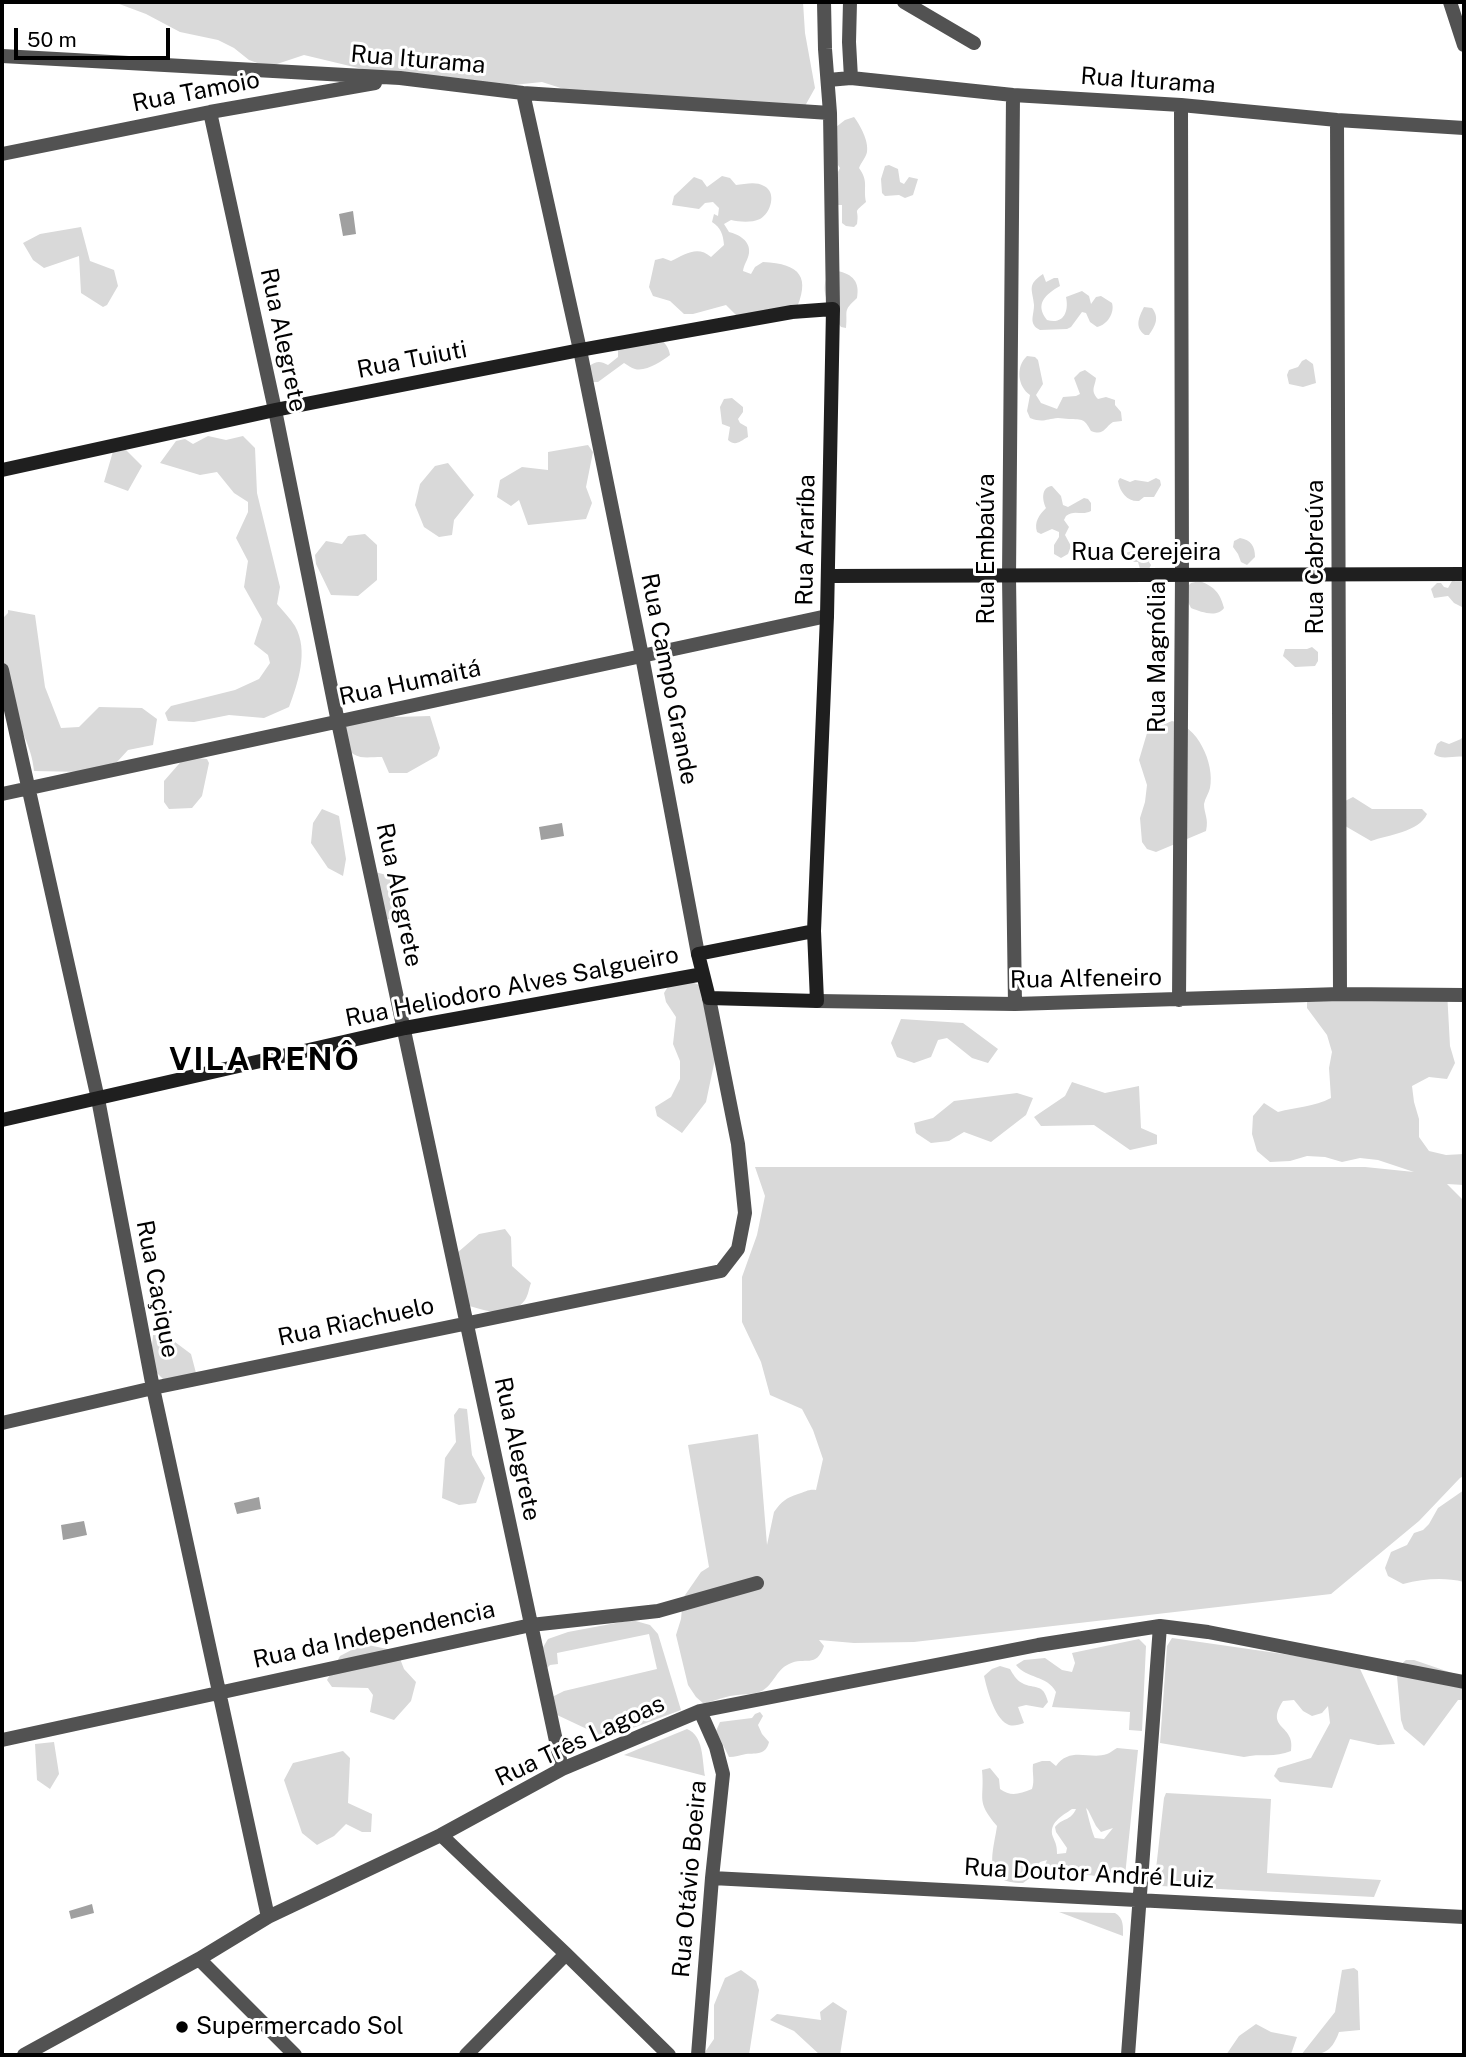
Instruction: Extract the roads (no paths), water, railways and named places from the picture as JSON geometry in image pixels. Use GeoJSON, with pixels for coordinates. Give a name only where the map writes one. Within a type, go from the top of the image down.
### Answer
{"type":"FeatureCollection","features":[{"type":"Feature","properties":{"kind":"street","name":"Rua Araríba"},"geometry":{"type":"LineString","coordinates":[[817,1001],[814,931],[827,616],[833,309],[830,113],[824,2]]}},
{"type":"Feature","properties":{"kind":"street"},"geometry":{"type":"LineString","coordinates":[[850,2],[851,78]]}},
{"type":"Feature","properties":{"kind":"street"},"geometry":{"type":"LineString","coordinates":[[904,2],[974,43]]}},
{"type":"Feature","properties":{"kind":"street"},"geometry":{"type":"LineString","coordinates":[[1450,2],[1464,45]]}},
{"type":"Feature","properties":{"kind":"street","name":"Rua Iturama"},"geometry":{"type":"LineString","coordinates":[[2,56],[400,78],[523,93],[830,113]]}},
{"type":"Feature","properties":{"kind":"street","name":"Rua Tamoio"},"geometry":{"type":"LineString","coordinates":[[2,154],[210,112],[400,78]]}},
{"type":"Feature","properties":{"kind":"street","name":"Rua Iturama"},"geometry":{"type":"LineString","coordinates":[[828,80],[851,78],[1013,95],[1181,105],[1337,120],[1464,128]]}},
{"type":"Feature","properties":{"kind":"street","name":"Rua Campo Grande"},"geometry":{"type":"LineString","coordinates":[[523,93],[580,350],[642,656],[698,954],[738,1144],[745,1213],[738,1249],[721,1271]]}},
{"type":"Feature","properties":{"kind":"street","name":"Rua Embaúva"},"geometry":{"type":"LineString","coordinates":[[1013,95],[1009,577],[1016,1004]]}},
{"type":"Feature","properties":{"kind":"street","name":"Rua Magnólia"},"geometry":{"type":"LineString","coordinates":[[1179,1000],[1181,105]]}},
{"type":"Feature","properties":{"kind":"street","name":"Rua Alegrete"},"geometry":{"type":"LineString","coordinates":[[210,112],[562,1769]]}},
{"type":"Feature","properties":{"kind":"street","name":"Rua Cabreúva"},"geometry":{"type":"LineString","coordinates":[[1337,120],[1340,994]]}},
{"type":"Feature","properties":{"kind":"street","name":"Rua Tuiuti"},"geometry":{"type":"LineString","coordinates":[[2,470],[275,410],[580,350],[792,312],[833,309]]}},
{"type":"Feature","properties":{"kind":"street","name":"Rua Cerejeira"},"geometry":{"type":"LineString","coordinates":[[828,576],[1464,574]]}},
{"type":"Feature","properties":{"kind":"street","name":"Rua Humaitá"},"geometry":{"type":"LineString","coordinates":[[2,794],[827,616]]}},
{"type":"Feature","properties":{"kind":"street","name":"Rua Caçique"},"geometry":{"type":"LineString","coordinates":[[2,670],[97,1099],[153,1388],[268,1917]]}},
{"type":"Feature","properties":{"kind":"street","name":"Rua Heliodoro Alves Salgueiro"},"geometry":{"type":"LineString","coordinates":[[698,954],[814,931]]}},
{"type":"Feature","properties":{"kind":"street","name":"Rua Heliodoro Alves Salgueiro"},"geometry":{"type":"LineString","coordinates":[[2,1120],[405,1028],[702,974]]}},
{"type":"Feature","properties":{"kind":"street","name":"Rua Alfeneiro"},"geometry":{"type":"LineString","coordinates":[[709,998],[1016,1004],[1340,994],[1464,995]]}},
{"type":"Feature","properties":{"kind":"street","name":"Rua Riachuelo"},"geometry":{"type":"LineString","coordinates":[[2,1423],[153,1388],[721,1271]]}},
{"type":"Feature","properties":{"kind":"street","name":"Rua da Independencia"},"geometry":{"type":"LineString","coordinates":[[2,1740],[531,1625],[658,1611],[757,1583]]}},
{"type":"Feature","properties":{"kind":"street"},"geometry":{"type":"LineString","coordinates":[[1128,2055],[1160,1626]]}},
{"type":"Feature","properties":{"kind":"street","name":"Rua Três Lagoas"},"geometry":{"type":"LineString","coordinates":[[24,2055],[199,1959],[268,1917],[441,1836],[562,1769],[700,1711],[1038,1644],[1160,1626],[1208,1632],[1464,1682]]}},
{"type":"Feature","properties":{"kind":"street","name":"Rua Otávio Boeira"},"geometry":{"type":"LineString","coordinates":[[698,2055],[723,1773],[716,1747],[700,1711]]}},
{"type":"Feature","properties":{"kind":"street"},"geometry":{"type":"LineString","coordinates":[[441,1836],[669,2055]]}},
{"type":"Feature","properties":{"kind":"street","name":"Rua Doutor André Luiz"},"geometry":{"type":"LineString","coordinates":[[712,1878],[1464,1917]]}},
{"type":"Feature","properties":{"kind":"street"},"geometry":{"type":"LineString","coordinates":[[466,2055],[566,1954]]}},
{"type":"Feature","properties":{"kind":"street"},"geometry":{"type":"LineString","coordinates":[[199,1959],[295,2055]]}},
{"type":"Feature","properties":{"kind":"place","name":"Supermercado Sol"},"geometry":{"type":"Point","coordinates":[182,2027]}},
{"type":"Feature","properties":{"kind":"district","name":"VILA RENÔ"},"geometry":{"type":"Point","coordinates":[265,1060]}}]}
